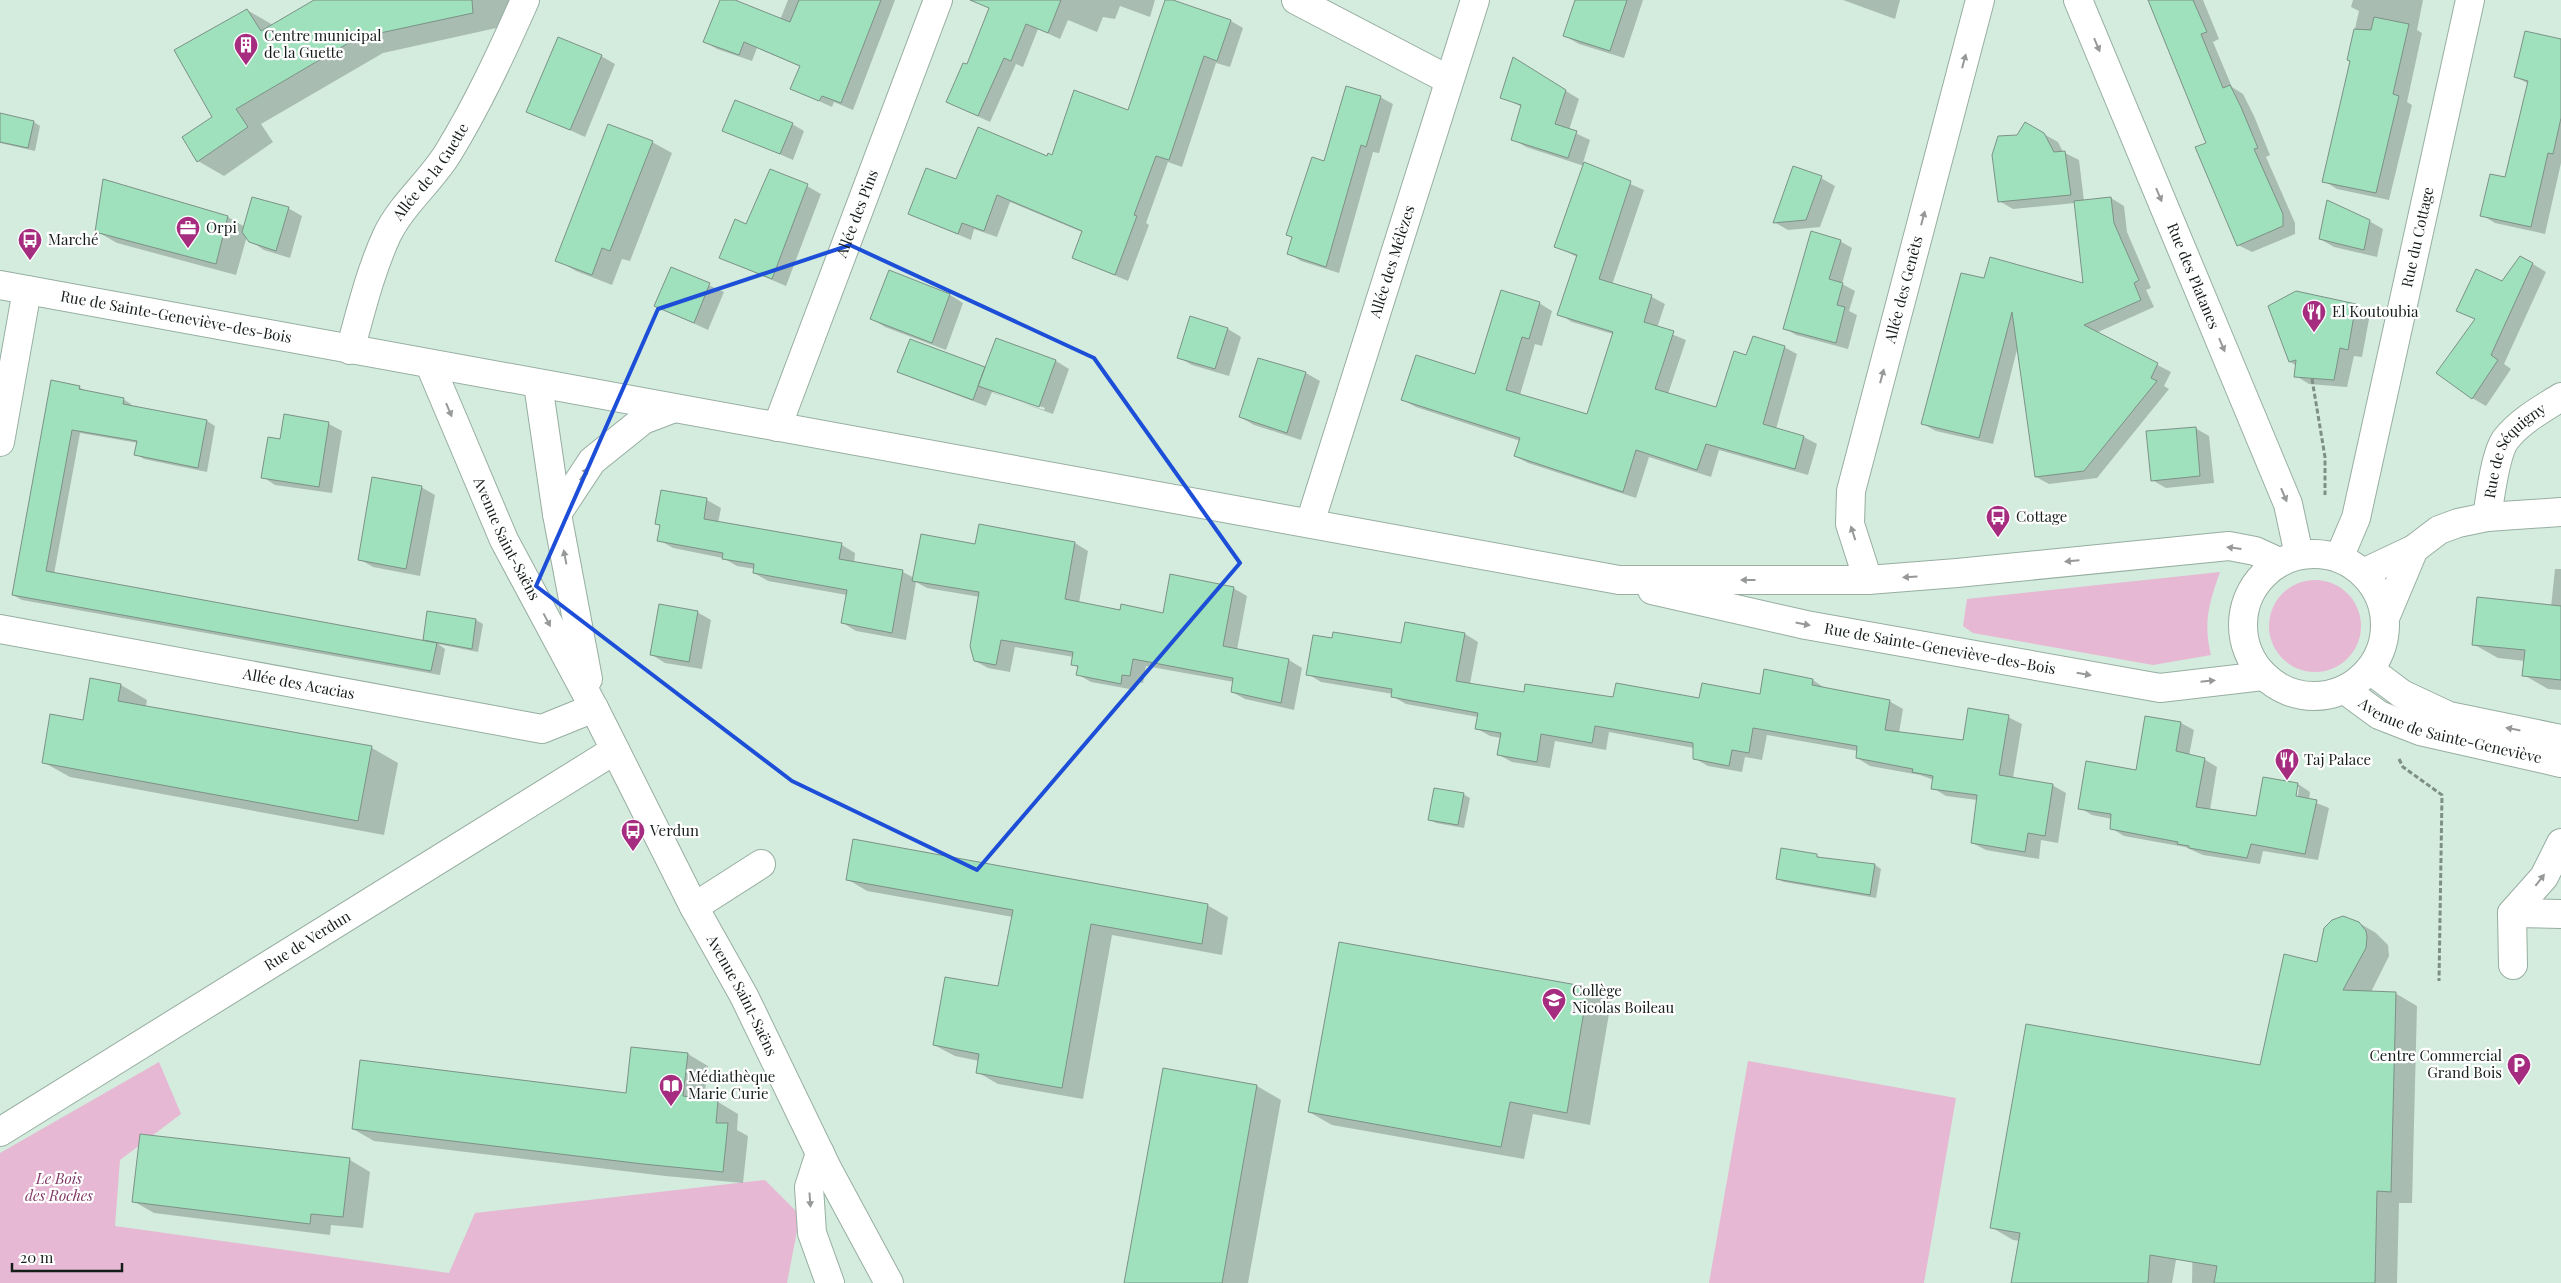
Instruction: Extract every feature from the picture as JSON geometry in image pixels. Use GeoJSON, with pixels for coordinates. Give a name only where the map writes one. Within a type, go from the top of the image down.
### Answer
{"type":"FeatureCollection","features":[{"type":"Feature","properties":{"kind":"street","name":"Allée de la Guette"},"geometry":{"type":"LineString","coordinates":[[350,350],[369,277],[388,233],[409,202],[448,154],[495,66],[525,0]]}},
{"type":"Feature","properties":{"kind":"street","name":"Allée des Pins"},"geometry":{"type":"LineString","coordinates":[[777,427],[938,0]]}},
{"type":"Feature","properties":{"kind":"street"},"geometry":{"type":"LineString","coordinates":[[1296,0],[1449,80]]}},
{"type":"Feature","properties":{"kind":"street","name":"Allée des Mélèzes"},"geometry":{"type":"LineString","coordinates":[[1310,523],[1475,0]]}},
{"type":"Feature","properties":{"kind":"street","name":"Allée des Genêts"},"geometry":{"type":"LineString","coordinates":[[1868,580],[1850,524],[1851,491],[1980,0]]}},
{"type":"Feature","properties":{"kind":"street","name":"Rue des Platanes"},"geometry":{"type":"LineString","coordinates":[[2078,0],[2288,504],[2289,559]]}},
{"type":"Feature","properties":{"kind":"street","name":"Rue du Cottage"},"geometry":{"type":"LineString","coordinates":[[2339,558],[2356,518],[2470,0]]}},
{"type":"Feature","properties":{"kind":"street","name":"Rue de Sainte-Geneviève-des-Bois"},"geometry":{"type":"LineString","coordinates":[[0,285],[430,365],[1620,580],[1672,596],[1806,625],[2160,688],[2263,676]]}},
{"type":"Feature","properties":{"kind":"street"},"geometry":{"type":"LineString","coordinates":[[0,442],[27,290]]}},
{"type":"Feature","properties":{"kind":"street","name":"Avenue Saint-Saëns"},"geometry":{"type":"LineString","coordinates":[[430,365],[504,540],[594,708],[694,906],[744,996],[820,1153],[889,1283]]}},
{"type":"Feature","properties":{"kind":"street","name":"Avenue Saint-Saëns"},"geometry":{"type":"LineString","coordinates":[[538,384],[557,514],[594,708]]}},
{"type":"Feature","properties":{"kind":"street","name":"Rue de Séquigny"},"geometry":{"type":"LineString","coordinates":[[2487,517],[2495,471],[2504,440],[2526,419],[2561,397]]}},
{"type":"Feature","properties":{"kind":"street"},"geometry":{"type":"LineString","coordinates":[[557,514],[592,461],[643,420],[672,408]]}},
{"type":"Feature","properties":{"kind":"street"},"geometry":{"type":"LineString","coordinates":[[2363,573],[2414,549],[2439,530],[2458,523],[2487,517],[2561,512]]}},
{"type":"Feature","properties":{"kind":"street"},"geometry":{"type":"LineString","coordinates":[[1620,580],[1868,580],[1957,574],[2229,546],[2289,559],[2319,554],[2339,558],[2363,573],[2379,595],[2385,618],[2384,640],[2370,670],[2345,690],[2324,696],[2302,696],[2281,689],[2263,676],[2251,658],[2244,637],[2244,615],[2254,588],[2262,576],[2289,559]]}},
{"type":"Feature","properties":{"kind":"street"},"geometry":{"type":"LineString","coordinates":[[2385,618],[2414,549]]}},
{"type":"Feature","properties":{"kind":"street","name":"Allée des Acacias"},"geometry":{"type":"LineString","coordinates":[[0,629],[542,729],[594,708]]}},
{"type":"Feature","properties":{"kind":"street"},"geometry":{"type":"LineString","coordinates":[[2370,670],[2402,694],[2450,716],[2561,739]]}},
{"type":"Feature","properties":{"kind":"street","name":"Avenue de Sainte-Geneviève"},"geometry":{"type":"LineString","coordinates":[[2345,690],[2380,715],[2420,731],[2457,741],[2561,763]]}},
{"type":"Feature","properties":{"kind":"street","name":"Rue de Verdun"},"geometry":{"type":"LineString","coordinates":[[0,1132],[615,750]]}},
{"type":"Feature","properties":{"kind":"street"},"geometry":{"type":"LineString","coordinates":[[2513,965],[2512,913],[2544,877],[2561,842]]}},
{"type":"Feature","properties":{"kind":"street"},"geometry":{"type":"LineString","coordinates":[[694,906],[761,864]]}},
{"type":"Feature","properties":{"kind":"street"},"geometry":{"type":"LineString","coordinates":[[2512,913],[2561,914]]}},
{"type":"Feature","properties":{"kind":"street"},"geometry":{"type":"LineString","coordinates":[[820,1153],[809,1187],[812,1233],[830,1283]]}},
{"type":"Feature","properties":{"kind":"path"},"geometry":{"type":"LineString","coordinates":[[2312,379],[2325,457],[2325,495]]}},
{"type":"Feature","properties":{"kind":"path"},"geometry":{"type":"LineString","coordinates":[[2380,715],[2403,767],[2442,795],[2439,981]]}},
{"type":"Feature","properties":{"kind":"highlighted area"},"geometry":{"type":"Polygon","coordinates":[[[850,245],[1094,358],[1240,563],[977,870],[792,781],[536,586],[658,309],[850,245]]]}},
{"type":"Feature","properties":{"kind":"green space"},"geometry":{"type":"Polygon","coordinates":[[[2220,572],[2208,613],[2207,633],[2211,655],[2153,665],[1973,633],[1963,626],[1967,599],[2220,572]]]}},
{"type":"Feature","properties":{"kind":"green space"},"geometry":{"type":"Polygon","coordinates":[[[2315,580],[2333,584],[2347,594],[2357,608],[2361,626],[2357,644],[2347,658],[2333,668],[2315,672],[2297,668],[2283,658],[2273,644],[2269,626],[2273,608],[2283,594],[2297,584],[2315,580]]]}},
{"type":"Feature","properties":{"kind":"green space"},"geometry":{"type":"Polygon","coordinates":[[[1748,1061],[1956,1098],[1924,1283],[1709,1283],[1748,1061]]]}},
{"type":"Feature","properties":{"kind":"green space","name":"Le Bois des Roches"},"geometry":{"type":"Polygon","coordinates":[[[159,1062],[181,1114],[120,1160],[115,1226],[449,1273],[475,1213],[765,1180],[800,1215],[787,1283],[0,1283],[0,1153],[159,1062]]]}},
{"type":"Feature","properties":{"kind":"building","name":"Centre municipal de la Guette"},"geometry":{"type":"Polygon","coordinates":[[[314,0],[472,0],[473,13],[357,38],[236,109],[248,127],[197,162],[182,137],[212,117],[174,50],[247,9],[261,31],[314,0]]]}},
{"type":"Feature","properties":{"kind":"building"},"geometry":{"type":"Polygon","coordinates":[[[720,0],[735,0],[790,22],[799,0],[881,0],[841,103],[822,96],[819,101],[790,89],[800,66],[744,42],[739,55],[703,42],[720,0]]]}},
{"type":"Feature","properties":{"kind":"building"},"geometry":{"type":"Polygon","coordinates":[[[970,0],[1061,0],[1048,33],[1026,24],[1011,61],[1004,58],[978,116],[946,102],[963,63],[967,64],[989,8],[970,0]]]}},
{"type":"Feature","properties":{"kind":"building"},"geometry":{"type":"Polygon","coordinates":[[[1165,0],[1173,0],[1231,20],[1217,61],[1204,56],[1169,160],[1156,156],[1134,215],[1137,216],[1115,275],[1072,258],[1082,231],[997,195],[984,231],[962,223],[958,234],[908,214],[926,168],[956,179],[978,127],[1047,156],[1048,153],[1052,155],[1074,90],[1128,110],[1165,0]]]}},
{"type":"Feature","properties":{"kind":"building"},"geometry":{"type":"Polygon","coordinates":[[[1575,0],[1627,0],[1610,51],[1563,36],[1575,0]]]}},
{"type":"Feature","properties":{"kind":"building"},"geometry":{"type":"Polygon","coordinates":[[[2148,0],[2193,0],[2207,32],[2201,34],[2223,88],[2230,85],[2258,148],[2254,149],[2283,214],[2283,226],[2237,246],[2195,147],[2206,143],[2148,0]]]}},
{"type":"Feature","properties":{"kind":"building"},"geometry":{"type":"Polygon","coordinates":[[[2374,17],[2409,24],[2393,94],[2399,96],[2376,193],[2322,182],[2350,61],[2347,60],[2354,29],[2371,30],[2374,17]]]}},
{"type":"Feature","properties":{"kind":"building"},"geometry":{"type":"Polygon","coordinates":[[[2525,31],[2561,39],[2561,118],[2553,154],[2548,153],[2531,227],[2480,216],[2490,174],[2505,177],[2528,81],[2514,77],[2525,31]]]}},
{"type":"Feature","properties":{"kind":"building"},"geometry":{"type":"Polygon","coordinates":[[[558,37],[602,55],[570,130],[526,112],[558,37]]]}},
{"type":"Feature","properties":{"kind":"building"},"geometry":{"type":"Polygon","coordinates":[[[1513,57],[1566,90],[1555,124],[1577,131],[1568,158],[1511,140],[1521,105],[1500,98],[1513,57]]]}},
{"type":"Feature","properties":{"kind":"building"},"geometry":{"type":"Polygon","coordinates":[[[1346,86],[1381,96],[1366,147],[1361,145],[1326,267],[1287,254],[1292,237],[1286,235],[1312,157],[1324,161],[1346,86]]]}},
{"type":"Feature","properties":{"kind":"building"},"geometry":{"type":"Polygon","coordinates":[[[735,100],[793,123],[780,154],[722,131],[735,100]]]}},
{"type":"Feature","properties":{"kind":"building"},"geometry":{"type":"Polygon","coordinates":[[[0,113],[34,121],[28,148],[0,142],[0,113]]]}},
{"type":"Feature","properties":{"kind":"building"},"geometry":{"type":"Polygon","coordinates":[[[2025,122],[2044,133],[2054,152],[2065,151],[2071,195],[1998,202],[1992,155],[1998,136],[2017,135],[2025,122]]]}},
{"type":"Feature","properties":{"kind":"building"},"geometry":{"type":"Polygon","coordinates":[[[608,124],[653,141],[610,251],[602,248],[592,275],[555,261],[608,124]]]}},
{"type":"Feature","properties":{"kind":"building"},"geometry":{"type":"Polygon","coordinates":[[[1584,162],[1631,181],[1599,279],[1652,295],[1644,322],[1674,331],[1655,389],[1716,407],[1734,351],[1746,355],[1753,336],[1785,346],[1763,424],[1804,436],[1795,469],[1706,444],[1697,470],[1636,450],[1623,492],[1514,456],[1520,438],[1401,400],[1416,355],[1475,374],[1501,290],[1540,302],[1529,339],[1522,337],[1506,390],[1587,414],[1613,332],[1557,315],[1577,255],[1554,247],[1584,162]]]}},
{"type":"Feature","properties":{"kind":"building"},"geometry":{"type":"Polygon","coordinates":[[[1793,166],[1822,176],[1806,220],[1773,223],[1793,166]]]}},
{"type":"Feature","properties":{"kind":"building"},"geometry":{"type":"Polygon","coordinates":[[[770,169],[808,184],[772,279],[719,258],[735,219],[746,224],[770,169]]]}},
{"type":"Feature","properties":{"kind":"building"},"geometry":{"type":"Polygon","coordinates":[[[103,179],[228,216],[216,264],[95,232],[103,179]]]}},
{"type":"Feature","properties":{"kind":"building"},"geometry":{"type":"Polygon","coordinates":[[[252,197],[289,207],[276,251],[249,242],[242,232],[252,197]]]}},
{"type":"Feature","properties":{"kind":"building"},"geometry":{"type":"Polygon","coordinates":[[[2111,197],[2114,223],[2139,280],[2134,283],[2141,300],[2084,325],[2158,363],[2151,378],[2157,381],[2084,471],[2035,477],[2012,312],[1979,438],[1921,424],[1961,273],[1984,278],[1990,257],[2083,283],[2074,201],[2111,197]]]}},
{"type":"Feature","properties":{"kind":"building"},"geometry":{"type":"Polygon","coordinates":[[[2327,200],[2370,220],[2364,250],[2319,239],[2327,200]]]}},
{"type":"Feature","properties":{"kind":"building"},"geometry":{"type":"Polygon","coordinates":[[[1811,231],[1841,240],[1829,279],[1843,283],[1837,305],[1845,307],[1836,343],[1783,329],[1811,231]]]}},
{"type":"Feature","properties":{"kind":"building"},"geometry":{"type":"Polygon","coordinates":[[[2520,256],[2533,263],[2491,355],[2498,360],[2472,399],[2436,373],[2475,319],[2456,311],[2476,269],[2502,281],[2520,256]]]}},
{"type":"Feature","properties":{"kind":"building"},"geometry":{"type":"Polygon","coordinates":[[[671,267],[710,283],[694,323],[654,306],[671,267]]]}},
{"type":"Feature","properties":{"kind":"building"},"geometry":{"type":"Polygon","coordinates":[[[889,270],[950,294],[932,343],[870,319],[889,270]]]}},
{"type":"Feature","properties":{"kind":"building","name":"El Koutoubia"},"geometry":{"type":"Polygon","coordinates":[[[2296,291],[2356,304],[2348,350],[2340,348],[2334,380],[2294,377],[2296,360],[2289,362],[2268,306],[2296,291]]]}},
{"type":"Feature","properties":{"kind":"building"},"geometry":{"type":"Polygon","coordinates":[[[1190,316],[1228,328],[1215,369],[1177,358],[1190,316]]]}},
{"type":"Feature","properties":{"kind":"building"},"geometry":{"type":"Polygon","coordinates":[[[996,338],[1056,360],[1039,407],[978,386],[996,338]]]}},
{"type":"Feature","properties":{"kind":"building"},"geometry":{"type":"Polygon","coordinates":[[[910,339],[985,367],[973,400],[897,372],[910,339]]]}},
{"type":"Feature","properties":{"kind":"building"},"geometry":{"type":"Polygon","coordinates":[[[1258,358],[1306,372],[1287,433],[1239,417],[1258,358]]]}},
{"type":"Feature","properties":{"kind":"building"},"geometry":{"type":"Polygon","coordinates":[[[51,380],[80,386],[79,389],[124,398],[123,404],[207,420],[198,468],[134,455],[137,441],[72,430],[46,571],[437,643],[431,671],[12,595],[51,380]]]}},
{"type":"Feature","properties":{"kind":"building"},"geometry":{"type":"Polygon","coordinates":[[[284,414],[329,422],[319,487],[261,478],[268,437],[280,439],[284,414]]]}},
{"type":"Feature","properties":{"kind":"building"},"geometry":{"type":"Polygon","coordinates":[[[2196,427],[2200,476],[2151,481],[2146,431],[2196,427]]]}},
{"type":"Feature","properties":{"kind":"building"},"geometry":{"type":"Polygon","coordinates":[[[372,477],[422,486],[406,569],[358,560],[372,477]]]}},
{"type":"Feature","properties":{"kind":"building"},"geometry":{"type":"Polygon","coordinates":[[[661,490],[707,498],[704,519],[842,543],[839,559],[903,570],[892,633],[841,623],[847,590],[753,573],[754,564],[722,559],[723,553],[657,541],[660,525],[655,524],[661,490]]]}},
{"type":"Feature","properties":{"kind":"building"},"geometry":{"type":"Polygon","coordinates":[[[979,524],[1075,542],[1065,599],[1120,610],[1121,604],[1163,613],[1170,574],[1234,587],[1223,646],[1289,659],[1281,703],[1231,692],[1233,678],[1133,659],[1130,676],[1122,675],[1121,684],[1076,675],[1078,666],[1071,665],[1073,652],[1001,640],[996,665],[974,661],[970,646],[979,592],[912,581],[921,534],[975,544],[979,524]]]}},
{"type":"Feature","properties":{"kind":"building"},"geometry":{"type":"Polygon","coordinates":[[[2477,597],[2561,606],[2561,680],[2522,676],[2525,650],[2472,645],[2477,597]]]}},
{"type":"Feature","properties":{"kind":"building"},"geometry":{"type":"Polygon","coordinates":[[[659,604],[698,611],[689,662],[650,655],[659,604]]]}},
{"type":"Feature","properties":{"kind":"building"},"geometry":{"type":"Polygon","coordinates":[[[427,611],[476,619],[472,649],[423,640],[427,611]]]}},
{"type":"Feature","properties":{"kind":"building"},"geometry":{"type":"Polygon","coordinates":[[[1405,622],[1465,633],[1456,681],[1524,692],[1525,684],[1613,697],[1616,683],[1699,698],[1702,683],[1760,694],[1764,669],[1813,679],[1812,685],[1890,700],[1885,730],[1963,740],[1968,708],[2009,715],[1999,775],[2053,784],[2045,836],[2028,833],[2025,852],[1971,843],[1977,795],[1931,789],[1933,776],[1912,772],[1913,769],[1856,758],[1857,746],[1753,728],[1749,753],[1732,750],[1729,766],[1693,759],[1693,743],[1595,726],[1592,743],[1541,734],[1537,762],[1497,755],[1501,733],[1475,729],[1478,713],[1391,697],[1392,689],[1306,675],[1313,635],[1332,638],[1333,632],[1401,643],[1405,622]]]}},
{"type":"Feature","properties":{"kind":"building"},"geometry":{"type":"Polygon","coordinates":[[[90,678],[121,684],[118,701],[372,746],[358,821],[42,763],[50,714],[83,720],[90,678]]]}},
{"type":"Feature","properties":{"kind":"building"},"geometry":{"type":"Polygon","coordinates":[[[2145,716],[2181,722],[2176,751],[2205,758],[2196,807],[2256,816],[2263,777],[2298,783],[2296,796],[2317,800],[2305,854],[2251,844],[2247,858],[2189,848],[2189,846],[2177,844],[2178,842],[2110,829],[2111,814],[2078,809],[2086,761],[2136,770],[2145,716]]]}},
{"type":"Feature","properties":{"kind":"building"},"geometry":{"type":"Polygon","coordinates":[[[1434,788],[1464,793],[1458,825],[1428,820],[1434,788]]]}},
{"type":"Feature","properties":{"kind":"building"},"geometry":{"type":"Polygon","coordinates":[[[853,839],[1208,904],[1202,944],[1091,924],[1062,1088],[976,1073],[979,1054],[933,1045],[945,977],[998,986],[1013,910],[846,880],[853,839]]]}},
{"type":"Feature","properties":{"kind":"building"},"geometry":{"type":"Polygon","coordinates":[[[1781,848],[1817,854],[1817,857],[1875,864],[1870,895],[1776,879],[1781,848]]]}},
{"type":"Feature","properties":{"kind":"building"},"geometry":{"type":"Polygon","coordinates":[[[2343,916],[2359,922],[2366,931],[2367,937],[2366,948],[2343,990],[2396,992],[2391,1192],[2377,1191],[2375,1283],[2214,1283],[2217,1266],[2150,1255],[2148,1283],[2011,1283],[2020,1233],[1990,1228],[2026,1024],[2260,1065],[2284,954],[2317,962],[2324,928],[2332,920],[2343,916]]]}},
{"type":"Feature","properties":{"kind":"building"},"geometry":{"type":"Polygon","coordinates":[[[1339,942],[1588,987],[1567,1113],[1510,1102],[1501,1147],[1308,1112],[1339,942]]]}},
{"type":"Feature","properties":{"kind":"building"},"geometry":{"type":"Polygon","coordinates":[[[631,1047],[688,1053],[683,1096],[718,1101],[716,1123],[728,1123],[723,1172],[352,1129],[360,1060],[626,1093],[631,1047]]]}},
{"type":"Feature","properties":{"kind":"building"},"geometry":{"type":"Polygon","coordinates":[[[1163,1068],[1257,1085],[1222,1283],[1124,1283],[1163,1068]]]}},
{"type":"Feature","properties":{"kind":"building"},"geometry":{"type":"Polygon","coordinates":[[[140,1134],[350,1158],[343,1217],[311,1214],[310,1224],[132,1202],[140,1134]]]}},
{"type":"Feature","properties":{"kind":"place","name":"Centre municipal de la Guette"},"geometry":{"type":"Point","coordinates":[246,66]}},
{"type":"Feature","properties":{"kind":"place","name":"Orpi"},"geometry":{"type":"Point","coordinates":[188,249]}},
{"type":"Feature","properties":{"kind":"place","name":"Marché"},"geometry":{"type":"Point","coordinates":[30,261]}},
{"type":"Feature","properties":{"kind":"place","name":"El Koutoubia"},"geometry":{"type":"Point","coordinates":[2314,333]}},
{"type":"Feature","properties":{"kind":"place","name":"Cottage"},"geometry":{"type":"Point","coordinates":[1998,538]}},
{"type":"Feature","properties":{"kind":"place","name":"Taj Palace"},"geometry":{"type":"Point","coordinates":[2287,781]}},
{"type":"Feature","properties":{"kind":"place","name":"Verdun"},"geometry":{"type":"Point","coordinates":[633,852]}},
{"type":"Feature","properties":{"kind":"place","name":"Collège Nicolas Boileau"},"geometry":{"type":"Point","coordinates":[1554,1021]}},
{"type":"Feature","properties":{"kind":"place","name":"Centre Commercial Grand Bois"},"geometry":{"type":"Point","coordinates":[2519,1086]}},
{"type":"Feature","properties":{"kind":"place","name":"Médiathèque Marie Curie"},"geometry":{"type":"Point","coordinates":[671,1107]}}]}
